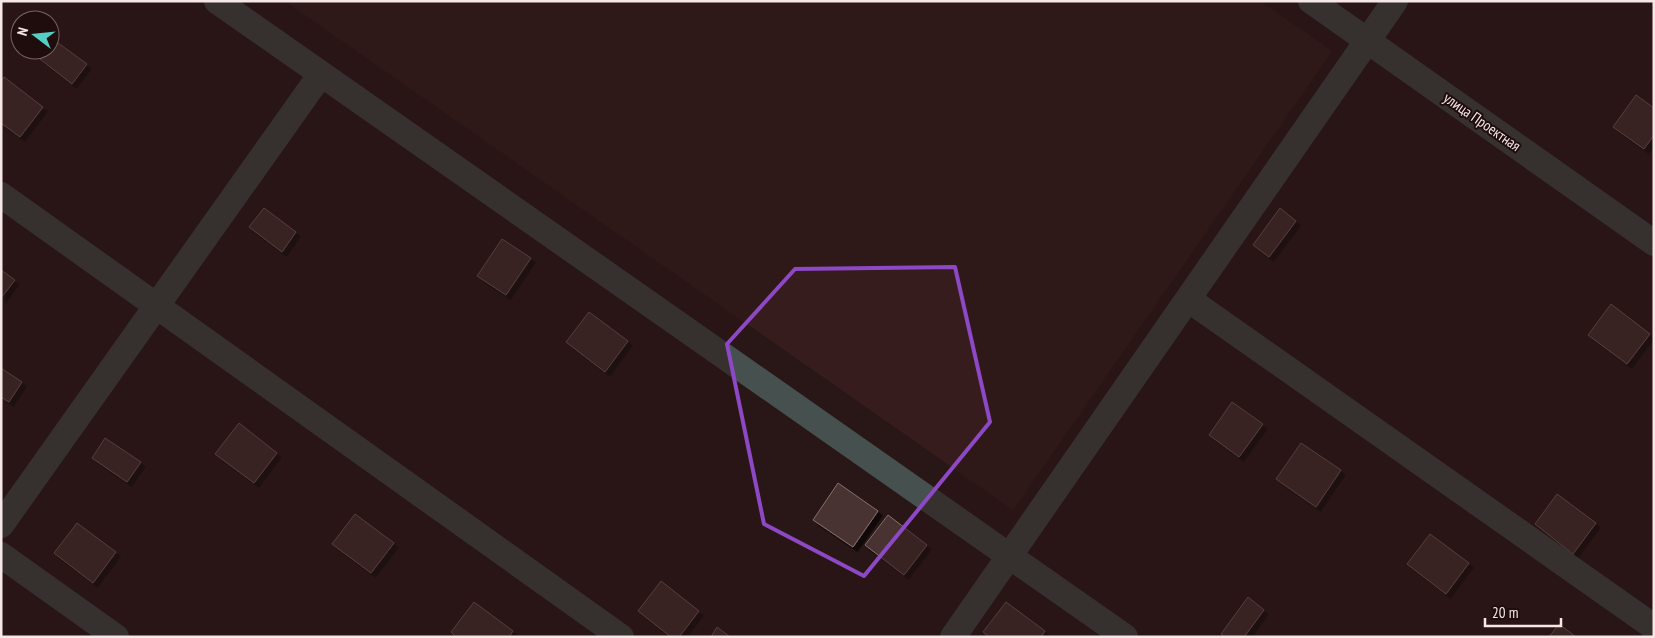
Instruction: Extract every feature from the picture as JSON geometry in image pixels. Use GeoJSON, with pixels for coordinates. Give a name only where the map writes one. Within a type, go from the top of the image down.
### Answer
{"type":"FeatureCollection","features":[{"type":"Feature","properties":{"kind":"street"},"geometry":{"type":"LineString","coordinates":[[217,1],[1125,637]]}},
{"type":"Feature","properties":{"kind":"street","name":"улица Проектная"},"geometry":{"type":"LineString","coordinates":[[1311,1],[1654,243]]}},
{"type":"Feature","properties":{"kind":"street"},"geometry":{"type":"LineString","coordinates":[[953,637],[1396,1]]}},
{"type":"Feature","properties":{"kind":"street"},"geometry":{"type":"LineString","coordinates":[[1,525],[321,74]]}},
{"type":"Feature","properties":{"kind":"street"},"geometry":{"type":"LineString","coordinates":[[1,195],[621,637]]}},
{"type":"Feature","properties":{"kind":"street"},"geometry":{"type":"LineString","coordinates":[[1188,299],[1654,627]]}},
{"type":"Feature","properties":{"kind":"street"},"geometry":{"type":"LineString","coordinates":[[1,555],[116,637]]}},
{"type":"Feature","properties":{"kind":"highlighted area"},"geometry":{"type":"Polygon","coordinates":[[[955,267],[990,422],[864,576],[764,524],[727,344],[795,269],[955,267]]]}},
{"type":"Feature","properties":{"kind":"shaded area"},"geometry":{"type":"Polygon","coordinates":[[[285,1],[1260,1],[1332,51],[1013,510],[285,1]]]}},
{"type":"Feature","properties":{"kind":"building"},"geometry":{"type":"Polygon","coordinates":[[[60,44],[87,64],[72,84],[41,60],[60,60],[60,44]]]}},
{"type":"Feature","properties":{"kind":"building"},"geometry":{"type":"Polygon","coordinates":[[[4,77],[43,107],[20,137],[1,123],[1,81],[4,77]]]}},
{"type":"Feature","properties":{"kind":"building"},"geometry":{"type":"Polygon","coordinates":[[[1636,95],[1654,108],[1654,135],[1644,149],[1613,127],[1636,95]]]}},
{"type":"Feature","properties":{"kind":"building"},"geometry":{"type":"Polygon","coordinates":[[[264,208],[296,232],[282,252],[249,227],[264,208]]]}},
{"type":"Feature","properties":{"kind":"building"},"geometry":{"type":"Polygon","coordinates":[[[1280,208],[1296,221],[1269,257],[1253,245],[1280,208]]]}},
{"type":"Feature","properties":{"kind":"building"},"geometry":{"type":"Polygon","coordinates":[[[502,239],[531,258],[506,295],[477,276],[502,239]]]}},
{"type":"Feature","properties":{"kind":"building"},"geometry":{"type":"Polygon","coordinates":[[[1,270],[15,280],[1,298],[1,270]]]}},
{"type":"Feature","properties":{"kind":"building"},"geometry":{"type":"Polygon","coordinates":[[[1611,304],[1650,334],[1627,364],[1588,335],[1611,304]]]}},
{"type":"Feature","properties":{"kind":"building"},"geometry":{"type":"Polygon","coordinates":[[[589,312],[628,341],[605,372],[566,342],[589,312]]]}},
{"type":"Feature","properties":{"kind":"building"},"geometry":{"type":"Polygon","coordinates":[[[1,368],[22,382],[9,402],[1,397],[1,368]]]}},
{"type":"Feature","properties":{"kind":"building"},"geometry":{"type":"Polygon","coordinates":[[[1232,402],[1263,424],[1239,457],[1209,435],[1232,402]]]}},
{"type":"Feature","properties":{"kind":"building"},"geometry":{"type":"Polygon","coordinates":[[[239,423],[277,453],[254,483],[215,454],[239,423]]]}},
{"type":"Feature","properties":{"kind":"building"},"geometry":{"type":"Polygon","coordinates":[[[105,438],[141,462],[127,482],[92,458],[105,438]]]}},
{"type":"Feature","properties":{"kind":"building"},"geometry":{"type":"Polygon","coordinates":[[[1301,443],[1341,470],[1316,507],[1276,479],[1301,443]]]}},
{"type":"Feature","properties":{"kind":"building"},"geometry":{"type":"Polygon","coordinates":[[[838,483],[878,511],[853,547],[813,520],[838,483]]]}},
{"type":"Feature","properties":{"kind":"building"},"geometry":{"type":"Polygon","coordinates":[[[1557,494],[1596,523],[1573,554],[1535,524],[1557,494]]]}},
{"type":"Feature","properties":{"kind":"building"},"geometry":{"type":"Polygon","coordinates":[[[355,514],[394,543],[371,573],[332,544],[355,514]]]}},
{"type":"Feature","properties":{"kind":"building"},"geometry":{"type":"Polygon","coordinates":[[[888,515],[927,545],[904,575],[865,545],[888,515]]]}},
{"type":"Feature","properties":{"kind":"building"},"geometry":{"type":"Polygon","coordinates":[[[77,523],[116,552],[93,583],[54,553],[77,523]]]}},
{"type":"Feature","properties":{"kind":"building"},"geometry":{"type":"Polygon","coordinates":[[[1430,534],[1469,563],[1446,594],[1407,564],[1430,534]]]}},
{"type":"Feature","properties":{"kind":"building"},"geometry":{"type":"Polygon","coordinates":[[[661,581],[699,611],[679,637],[671,637],[638,611],[661,581]]]}},
{"type":"Feature","properties":{"kind":"building"},"geometry":{"type":"Polygon","coordinates":[[[1248,597],[1264,610],[1244,637],[1225,637],[1221,634],[1248,597]]]}},
{"type":"Feature","properties":{"kind":"building"},"geometry":{"type":"Polygon","coordinates":[[[474,602],[513,631],[509,637],[456,637],[451,632],[474,602]]]}},
{"type":"Feature","properties":{"kind":"building"},"geometry":{"type":"Polygon","coordinates":[[[1006,602],[1045,631],[1041,637],[989,637],[983,632],[1006,602]]]}},
{"type":"Feature","properties":{"kind":"building"},"geometry":{"type":"Polygon","coordinates":[[[1559,624],[1576,637],[1549,637],[1559,624]]]}},
{"type":"Feature","properties":{"kind":"building"},"geometry":{"type":"Polygon","coordinates":[[[717,627],[730,637],[711,637],[717,627]]]}}]}
